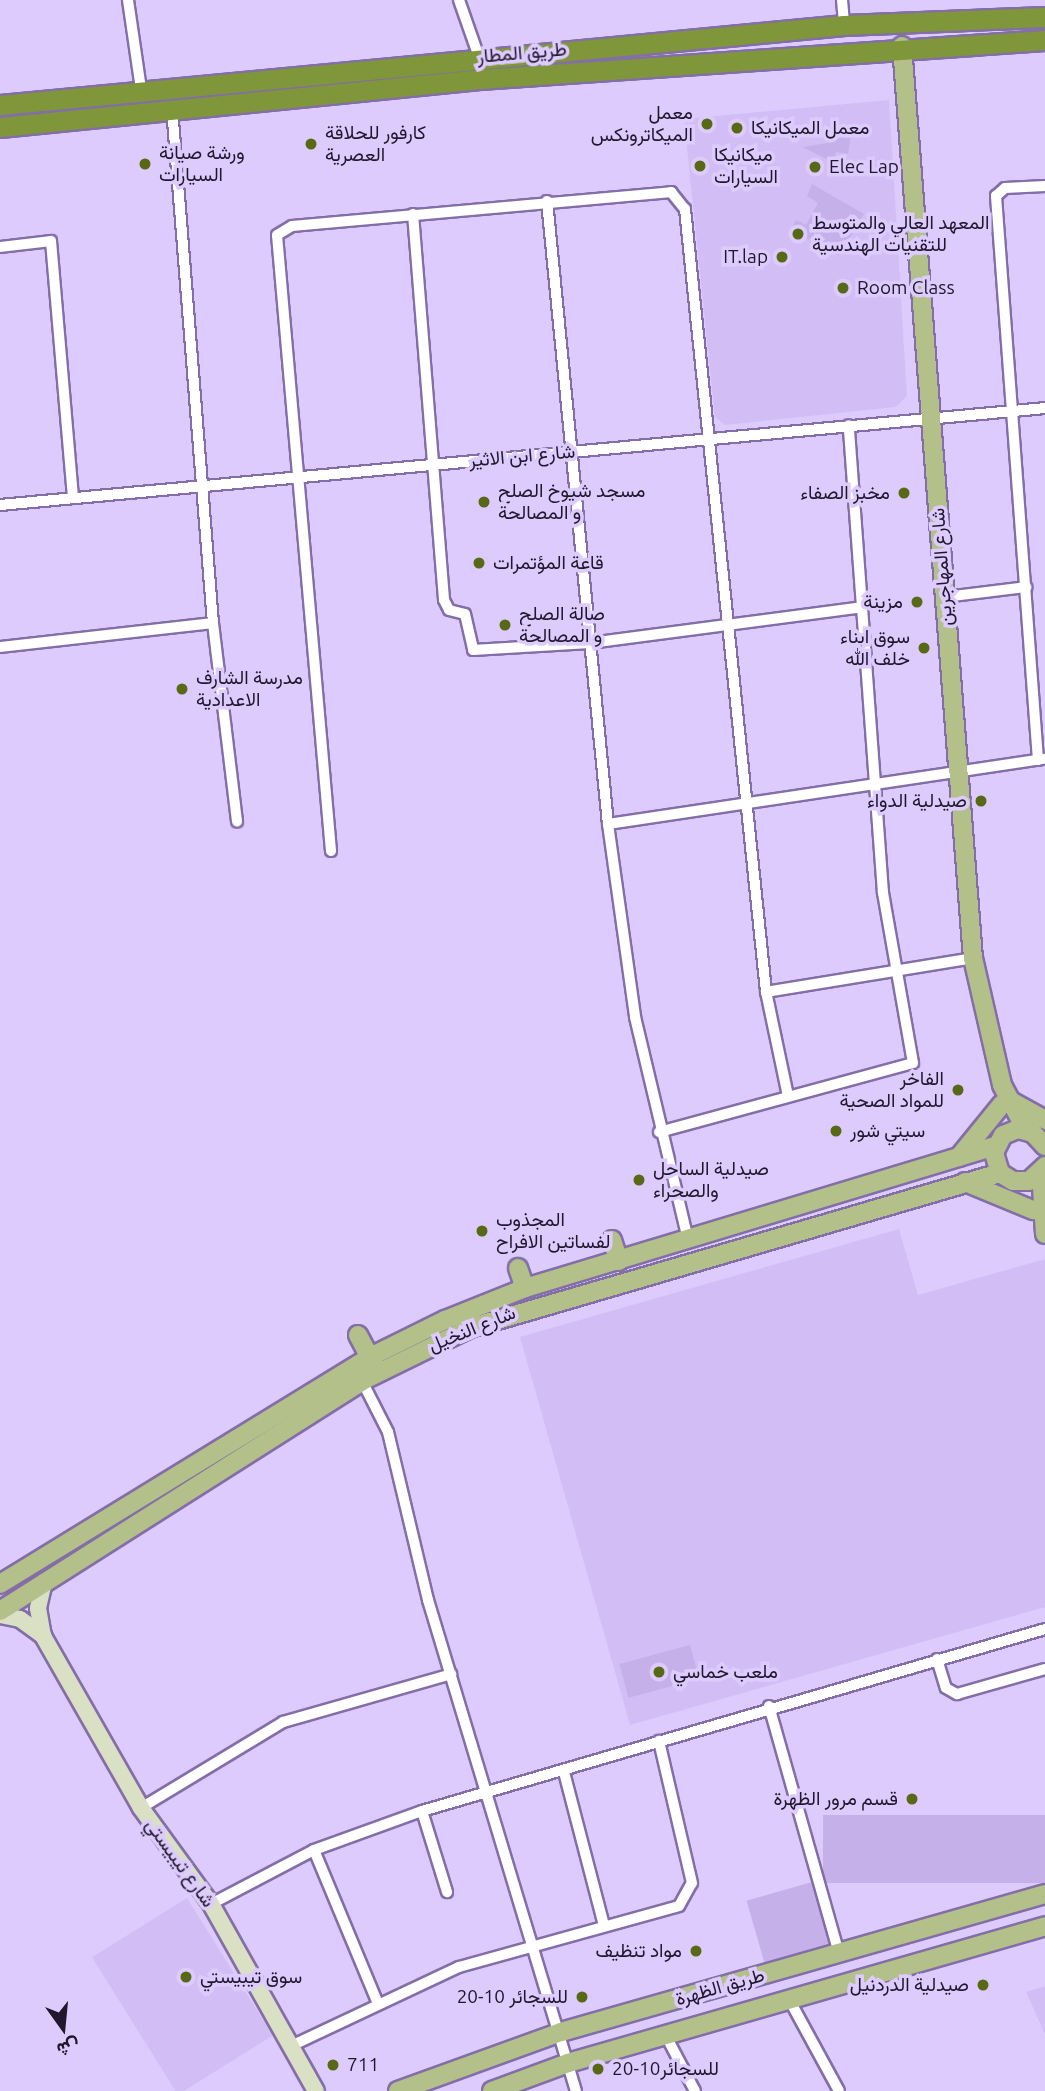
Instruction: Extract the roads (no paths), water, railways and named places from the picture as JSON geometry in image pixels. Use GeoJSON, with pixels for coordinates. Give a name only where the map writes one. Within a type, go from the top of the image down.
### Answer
{"type":"FeatureCollection","features":[{"type":"Feature","properties":{"kind":"highway","name":"طريق المطار"},"geometry":{"type":"LineString","coordinates":[[0,104],[479,57],[844,25],[1045,17]]}},
{"type":"Feature","properties":{"kind":"highway","name":"طريق المطار"},"geometry":{"type":"LineString","coordinates":[[0,127],[172,108],[902,46],[1045,40]]}},
{"type":"Feature","properties":{"kind":"main road","name":"شارع المهاجرين"},"geometry":{"type":"LineString","coordinates":[[902,46],[973,958],[1007,1103],[999,1141],[1007,1177]]}},
{"type":"Feature","properties":{"kind":"main road","name":"شارع المهاجرين"},"geometry":{"type":"LineString","coordinates":[[1007,1103],[1040,1134]]}},
{"type":"Feature","properties":{"kind":"main road"},"geometry":{"type":"LineString","coordinates":[[947,1164],[980,1139],[1007,1103]]}},
{"type":"Feature","properties":{"kind":"main road","name":"شارع النخيل"},"geometry":{"type":"LineString","coordinates":[[0,1584],[100,1523],[370,1370],[525,1289],[947,1164],[999,1141],[1040,1134]]}},
{"type":"Feature","properties":{"kind":"main road"},"geometry":{"type":"LineString","coordinates":[[1041,1216],[1043,1169]]}},
{"type":"Feature","properties":{"kind":"main road","name":"شارع النخيل"},"geometry":{"type":"LineString","coordinates":[[0,1613],[370,1370],[511,1312],[965,1182],[1043,1169]]}},
{"type":"Feature","properties":{"kind":"main road"},"geometry":{"type":"LineString","coordinates":[[1007,1177],[1041,1216]]}},
{"type":"Feature","properties":{"kind":"main road"},"geometry":{"type":"LineString","coordinates":[[965,1182],[1041,1216]]}},
{"type":"Feature","properties":{"kind":"main road"},"geometry":{"type":"LineString","coordinates":[[612,1240],[619,1261]]}},
{"type":"Feature","properties":{"kind":"main road"},"geometry":{"type":"LineString","coordinates":[[518,1268],[525,1289]]}},
{"type":"Feature","properties":{"kind":"main road"},"geometry":{"type":"LineString","coordinates":[[358,1335],[370,1370]]}},
{"type":"Feature","properties":{"kind":"main road"},"geometry":{"type":"LineString","coordinates":[[100,1523],[110,1539]]}},
{"type":"Feature","properties":{"kind":"main road"},"geometry":{"type":"LineString","coordinates":[[43,1636],[38,1608],[44,1582]]}},
{"type":"Feature","properties":{"kind":"main road"},"geometry":{"type":"LineString","coordinates":[[0,1613],[20,1619],[43,1636]]}},
{"type":"Feature","properties":{"kind":"main road","name":"شارع تيبيستي"},"geometry":{"type":"LineString","coordinates":[[43,1636],[141,1808],[211,1904],[316,2091]]}},
{"type":"Feature","properties":{"kind":"main road","name":"طريق الظهرة"},"geometry":{"type":"LineString","coordinates":[[398,2091],[561,2032],[1045,1894]]}},
{"type":"Feature","properties":{"kind":"main road","name":"طريق الظهرة"},"geometry":{"type":"LineString","coordinates":[[492,2091],[568,2063],[1045,1926]]}},
{"type":"Feature","properties":{"kind":"street"},"geometry":{"type":"LineString","coordinates":[[128,0],[141,89]]}},
{"type":"Feature","properties":{"kind":"street"},"geometry":{"type":"LineString","coordinates":[[459,0],[479,57]]}},
{"type":"Feature","properties":{"kind":"street"},"geometry":{"type":"LineString","coordinates":[[842,0],[844,25]]}},
{"type":"Feature","properties":{"kind":"street"},"geometry":{"type":"LineString","coordinates":[[172,108],[213,623],[237,822]]}},
{"type":"Feature","properties":{"kind":"street"},"geometry":{"type":"LineString","coordinates":[[608,824],[1041,760],[1016,410],[996,196],[1005,188],[1045,186]]}},
{"type":"Feature","properties":{"kind":"street"},"geometry":{"type":"LineString","coordinates":[[331,851],[295,478],[277,235],[292,226],[665,190],[680,199],[766,992],[788,1096]]}},
{"type":"Feature","properties":{"kind":"street"},"geometry":{"type":"LineString","coordinates":[[547,201],[608,824],[659,1132],[688,1240]]}},
{"type":"Feature","properties":{"kind":"street"},"geometry":{"type":"LineString","coordinates":[[413,214],[445,606],[465,614],[473,650],[590,643],[862,607]]}},
{"type":"Feature","properties":{"kind":"street"},"geometry":{"type":"LineString","coordinates":[[0,247],[51,241],[73,498]]}},
{"type":"Feature","properties":{"kind":"street","name":"شارع ابن الاثير"},"geometry":{"type":"LineString","coordinates":[[0,505],[1045,408]]}},
{"type":"Feature","properties":{"kind":"street"},"geometry":{"type":"LineString","coordinates":[[659,1132],[913,1063],[894,971],[849,425]]}},
{"type":"Feature","properties":{"kind":"street"},"geometry":{"type":"LineString","coordinates":[[945,597],[1027,587]]}},
{"type":"Feature","properties":{"kind":"street"},"geometry":{"type":"LineString","coordinates":[[0,646],[213,623]]}},
{"type":"Feature","properties":{"kind":"street"},"geometry":{"type":"LineString","coordinates":[[766,992],[973,958]]}},
{"type":"Feature","properties":{"kind":"street"},"geometry":{"type":"LineString","coordinates":[[370,1370],[451,1674],[490,1791],[576,2091]]}},
{"type":"Feature","properties":{"kind":"street"},"geometry":{"type":"LineString","coordinates":[[211,1904],[314,1850],[422,1811],[564,1772],[769,1706],[1045,1629]]}},
{"type":"Feature","properties":{"kind":"street"},"geometry":{"type":"LineString","coordinates":[[937,1659],[946,1688],[957,1694],[1045,1669]]}},
{"type":"Feature","properties":{"kind":"street"},"geometry":{"type":"LineString","coordinates":[[141,1808],[283,1722],[451,1674]]}},
{"type":"Feature","properties":{"kind":"street"},"geometry":{"type":"LineString","coordinates":[[769,1706],[839,1953]]}},
{"type":"Feature","properties":{"kind":"street"},"geometry":{"type":"LineString","coordinates":[[291,2046],[377,2001],[533,1945],[679,1906],[691,1889],[659,1741]]}},
{"type":"Feature","properties":{"kind":"street"},"geometry":{"type":"LineString","coordinates":[[564,1772],[604,1926]]}},
{"type":"Feature","properties":{"kind":"street"},"geometry":{"type":"LineString","coordinates":[[422,1811],[447,1892]]}},
{"type":"Feature","properties":{"kind":"street"},"geometry":{"type":"LineString","coordinates":[[314,1850],[377,2001]]}},
{"type":"Feature","properties":{"kind":"street"},"geometry":{"type":"LineString","coordinates":[[790,2001],[839,2091]]}},
{"type":"Feature","properties":{"kind":"street"},"geometry":{"type":"LineString","coordinates":[[666,2036],[695,2091]]}},
{"type":"Feature","properties":{"kind":"place","name":"معمل الميكاترونكس"},"geometry":{"type":"Point","coordinates":[707,124]}},
{"type":"Feature","properties":{"kind":"place","name":"معمل الميكانيكا"},"geometry":{"type":"Point","coordinates":[737,128]}},
{"type":"Feature","properties":{"kind":"place","name":"كارفور للحلاقة العصرية"},"geometry":{"type":"Point","coordinates":[311,144]}},
{"type":"Feature","properties":{"kind":"place","name":"ورشة صيانة السيارات"},"geometry":{"type":"Point","coordinates":[145,164]}},
{"type":"Feature","properties":{"kind":"place","name":"ميكانيكا السيارات"},"geometry":{"type":"Point","coordinates":[700,166]}},
{"type":"Feature","properties":{"kind":"place","name":"Elec Lap"},"geometry":{"type":"Point","coordinates":[815,167]}},
{"type":"Feature","properties":{"kind":"place","name":"المعهد العالي والمتوسط للتقنيات الهندسية"},"geometry":{"type":"Point","coordinates":[798,234]}},
{"type":"Feature","properties":{"kind":"place","name":"IT.lap"},"geometry":{"type":"Point","coordinates":[782,257]}},
{"type":"Feature","properties":{"kind":"place","name":"Room Class"},"geometry":{"type":"Point","coordinates":[843,288]}},
{"type":"Feature","properties":{"kind":"place","name":"مخبز الصفاء"},"geometry":{"type":"Point","coordinates":[904,493]}},
{"type":"Feature","properties":{"kind":"place","name":"مسجد شيوخ الصلح و المصالحة"},"geometry":{"type":"Point","coordinates":[484,502]}},
{"type":"Feature","properties":{"kind":"place","name":"قاعة المؤتمرات"},"geometry":{"type":"Point","coordinates":[479,563]}},
{"type":"Feature","properties":{"kind":"place","name":"مزينة"},"geometry":{"type":"Point","coordinates":[917,602]}},
{"type":"Feature","properties":{"kind":"place","name":"صالة الصلح و المصالحة"},"geometry":{"type":"Point","coordinates":[505,625]}},
{"type":"Feature","properties":{"kind":"place","name":"سوق ابناء خلف الله"},"geometry":{"type":"Point","coordinates":[924,648]}},
{"type":"Feature","properties":{"kind":"place","name":"مدرسة الشارف الاعدادية"},"geometry":{"type":"Point","coordinates":[182,689]}},
{"type":"Feature","properties":{"kind":"place","name":"صيدلية الدواء"},"geometry":{"type":"Point","coordinates":[981,801]}},
{"type":"Feature","properties":{"kind":"place","name":"الفاخر للمواد الصحية"},"geometry":{"type":"Point","coordinates":[958,1090]}},
{"type":"Feature","properties":{"kind":"place","name":"سيتي شور"},"geometry":{"type":"Point","coordinates":[836,1131]}},
{"type":"Feature","properties":{"kind":"place","name":"صيدلية الساحل والصحراء"},"geometry":{"type":"Point","coordinates":[639,1180]}},
{"type":"Feature","properties":{"kind":"place","name":"المجذوب لفساتين الافراح"},"geometry":{"type":"Point","coordinates":[482,1231]}},
{"type":"Feature","properties":{"kind":"place","name":"ملعب خماسي"},"geometry":{"type":"Point","coordinates":[659,1672]}},
{"type":"Feature","properties":{"kind":"place","name":"قسم مرور الظهرة"},"geometry":{"type":"Point","coordinates":[912,1799]}},
{"type":"Feature","properties":{"kind":"place","name":"مواد تنظيف"},"geometry":{"type":"Point","coordinates":[696,1951]}},
{"type":"Feature","properties":{"kind":"place","name":"سوق تيبيستي"},"geometry":{"type":"Point","coordinates":[186,1977]}},
{"type":"Feature","properties":{"kind":"place","name":"صيدلية الدردنيل"},"geometry":{"type":"Point","coordinates":[983,1985]}},
{"type":"Feature","properties":{"kind":"place","name":"20-10 للسجائر"},"geometry":{"type":"Point","coordinates":[582,1997]}},
{"type":"Feature","properties":{"kind":"place","name":"711"},"geometry":{"type":"Point","coordinates":[333,2065]}},
{"type":"Feature","properties":{"kind":"place","name":"20-10للسجائر"},"geometry":{"type":"Point","coordinates":[598,2069]}}]}
